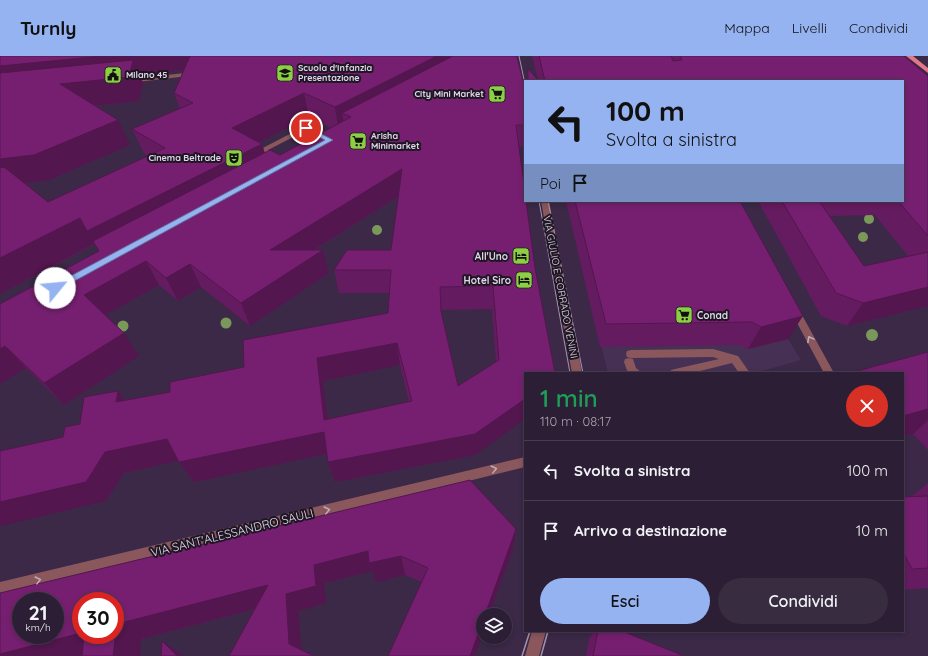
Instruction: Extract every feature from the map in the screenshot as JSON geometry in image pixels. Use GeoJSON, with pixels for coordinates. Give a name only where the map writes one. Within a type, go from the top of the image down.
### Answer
{"type":"FeatureCollection","features":[{"type":"Feature","properties":{"kind":"main road"},"geometry":{"type":"LineString","coordinates":[[909,56],[928,71]]}},
{"type":"Feature","properties":{"kind":"street"},"geometry":{"type":"LineString","coordinates":[[119,82],[206,73]]}},
{"type":"Feature","properties":{"kind":"street"},"geometry":{"type":"LineString","coordinates":[[288,163],[263,150],[306,128],[330,140]]}},
{"type":"Feature","properties":{"kind":"street","name":"VIA GIULIO E CORRADO VENINI"},"geometry":{"type":"LineString","coordinates":[[545,202],[577,372]]}},
{"type":"Feature","properties":{"kind":"street"},"geometry":{"type":"LineString","coordinates":[[788,297],[828,372]]}},
{"type":"Feature","properties":{"kind":"street"},"geometry":{"type":"LineString","coordinates":[[635,372],[632,370],[630,358],[713,352],[734,359],[744,372]]}},
{"type":"Feature","properties":{"kind":"street"},"geometry":{"type":"LineString","coordinates":[[679,372],[734,359]]}},
{"type":"Feature","properties":{"kind":"street","name":"VIA SANT'ALESSANDRO SAULI"},"geometry":{"type":"LineString","coordinates":[[0,589],[524,462]]}},
{"type":"Feature","properties":{"kind":"street"},"geometry":{"type":"LineString","coordinates":[[532,656],[539,632]]}},
{"type":"Feature","properties":{"kind":"shaded area"},"geometry":{"type":"Polygon","coordinates":[[[586,287],[788,339],[801,360],[759,372],[608,372],[586,287]]]}},
{"type":"Feature","properties":{"kind":"building"},"geometry":{"type":"Polygon","coordinates":[[[0,56],[102,56],[0,66],[0,56]]]}},
{"type":"Feature","properties":{"kind":"building"},"geometry":{"type":"Polygon","coordinates":[[[190,56],[437,56],[335,107],[304,93],[232,128],[262,144],[87,231],[80,218],[0,258],[0,168],[4,167],[48,202],[165,148],[132,129],[193,103],[174,93],[190,56]]]}},
{"type":"Feature","properties":{"kind":"building"},"geometry":{"type":"Polygon","coordinates":[[[453,56],[517,57],[524,82],[524,125],[516,125],[524,185],[524,202],[526,202],[535,268],[555,372],[524,372],[524,400],[475,434],[328,462],[324,432],[179,462],[167,439],[105,452],[86,482],[0,502],[0,451],[63,437],[65,427],[80,424],[84,397],[118,391],[116,402],[170,392],[170,382],[244,367],[243,340],[388,313],[391,270],[334,270],[347,250],[391,250],[402,169],[270,250],[323,250],[241,303],[190,264],[166,278],[146,261],[84,295],[124,333],[44,383],[5,346],[0,349],[0,304],[99,251],[93,241],[270,150],[280,155],[351,117],[342,113],[453,56]],[[493,286],[440,287],[441,311],[458,386],[499,360],[493,286]],[[397,343],[317,358],[324,420],[412,401],[397,343]]]}},
{"type":"Feature","properties":{"kind":"building"},"geometry":{"type":"Polygon","coordinates":[[[539,56],[671,56],[673,61],[682,60],[680,56],[904,56],[928,76],[928,236],[899,202],[904,202],[904,80],[545,80],[539,56]]]}},
{"type":"Feature","properties":{"kind":"building"},"geometry":{"type":"Polygon","coordinates":[[[133,60],[129,77],[60,84],[118,120],[34,155],[0,159],[0,73],[133,60]]]}},
{"type":"Feature","properties":{"kind":"building"},"geometry":{"type":"Polygon","coordinates":[[[528,69],[538,80],[528,80],[528,69]]]}},
{"type":"Feature","properties":{"kind":"building"},"geometry":{"type":"Polygon","coordinates":[[[575,202],[741,202],[803,316],[761,327],[752,322],[606,324],[575,202]]]}},
{"type":"Feature","properties":{"kind":"building"},"geometry":{"type":"Polygon","coordinates":[[[783,202],[820,202],[864,266],[928,252],[928,287],[863,303],[836,293],[783,202]]]}},
{"type":"Feature","properties":{"kind":"building"},"geometry":{"type":"Polygon","coordinates":[[[928,352],[928,409],[904,416],[904,372],[854,372],[928,352]]]}},
{"type":"Feature","properties":{"kind":"building"},"geometry":{"type":"Polygon","coordinates":[[[470,480],[516,529],[488,608],[476,608],[476,640],[470,656],[388,656],[428,568],[401,556],[369,563],[368,551],[314,565],[316,586],[286,594],[289,644],[314,656],[229,656],[268,585],[124,622],[124,592],[72,592],[72,635],[64,637],[64,592],[12,592],[12,644],[39,644],[0,654],[0,593],[470,480]]]}},
{"type":"Feature","properties":{"kind":"building"},"geometry":{"type":"Polygon","coordinates":[[[928,496],[928,568],[912,569],[904,554],[904,497],[928,496]]]}},
{"type":"Feature","properties":{"kind":"building"},"geometry":{"type":"Polygon","coordinates":[[[598,632],[624,632],[684,656],[593,656],[598,632]]]}},
{"type":"Feature","properties":{"kind":"building"},"geometry":{"type":"Polygon","coordinates":[[[162,641],[177,656],[161,656],[162,641]]]}},
{"type":"Feature","properties":{"kind":"building"},"geometry":{"type":"Polygon","coordinates":[[[83,644],[114,644],[113,656],[82,656],[83,644]]]}},
{"type":"Feature","properties":{"kind":"tram line"},"geometry":{"type":"LineString","coordinates":[[519,56],[524,80]]}},
{"type":"Feature","properties":{"kind":"tram line"},"geometry":{"type":"LineString","coordinates":[[539,202],[570,372]]}},
{"type":"Feature","properties":{"kind":"tram line"},"geometry":{"type":"LineString","coordinates":[[548,202],[583,372]]}},
{"type":"Feature","properties":{"kind":"tram line"},"geometry":{"type":"LineString","coordinates":[[522,656],[530,632]]}},
{"type":"Feature","properties":{"kind":"tram line"},"geometry":{"type":"LineString","coordinates":[[541,656],[548,632]]}},
{"type":"Feature","properties":{"kind":"place","name":"Scuola d'Infanzia Presentazione"},"geometry":{"type":"Point","coordinates":[285,73]}},
{"type":"Feature","properties":{"kind":"place","name":"Milano 45"},"geometry":{"type":"Point","coordinates":[113,75]}},
{"type":"Feature","properties":{"kind":"place","name":"City Mini Market"},"geometry":{"type":"Point","coordinates":[497,94]}},
{"type":"Feature","properties":{"kind":"place","name":"Arisha Minimarket"},"geometry":{"type":"Point","coordinates":[358,141]}},
{"type":"Feature","properties":{"kind":"place","name":"Cinema Beltrade"},"geometry":{"type":"Point","coordinates":[234,158]}},
{"type":"Feature","properties":{"kind":"place","name":"All'Uno"},"geometry":{"type":"Point","coordinates":[521,256]}},
{"type":"Feature","properties":{"kind":"place","name":"Hotel Siro"},"geometry":{"type":"Point","coordinates":[524,280]}},
{"type":"Feature","properties":{"kind":"place","name":"Conad"},"geometry":{"type":"Point","coordinates":[684,315]}},
{"type":"Feature","properties":{"kind":"route"},"geometry":{"type":"LineString","coordinates":[[55,288],[330,140],[306,128]]}}]}
